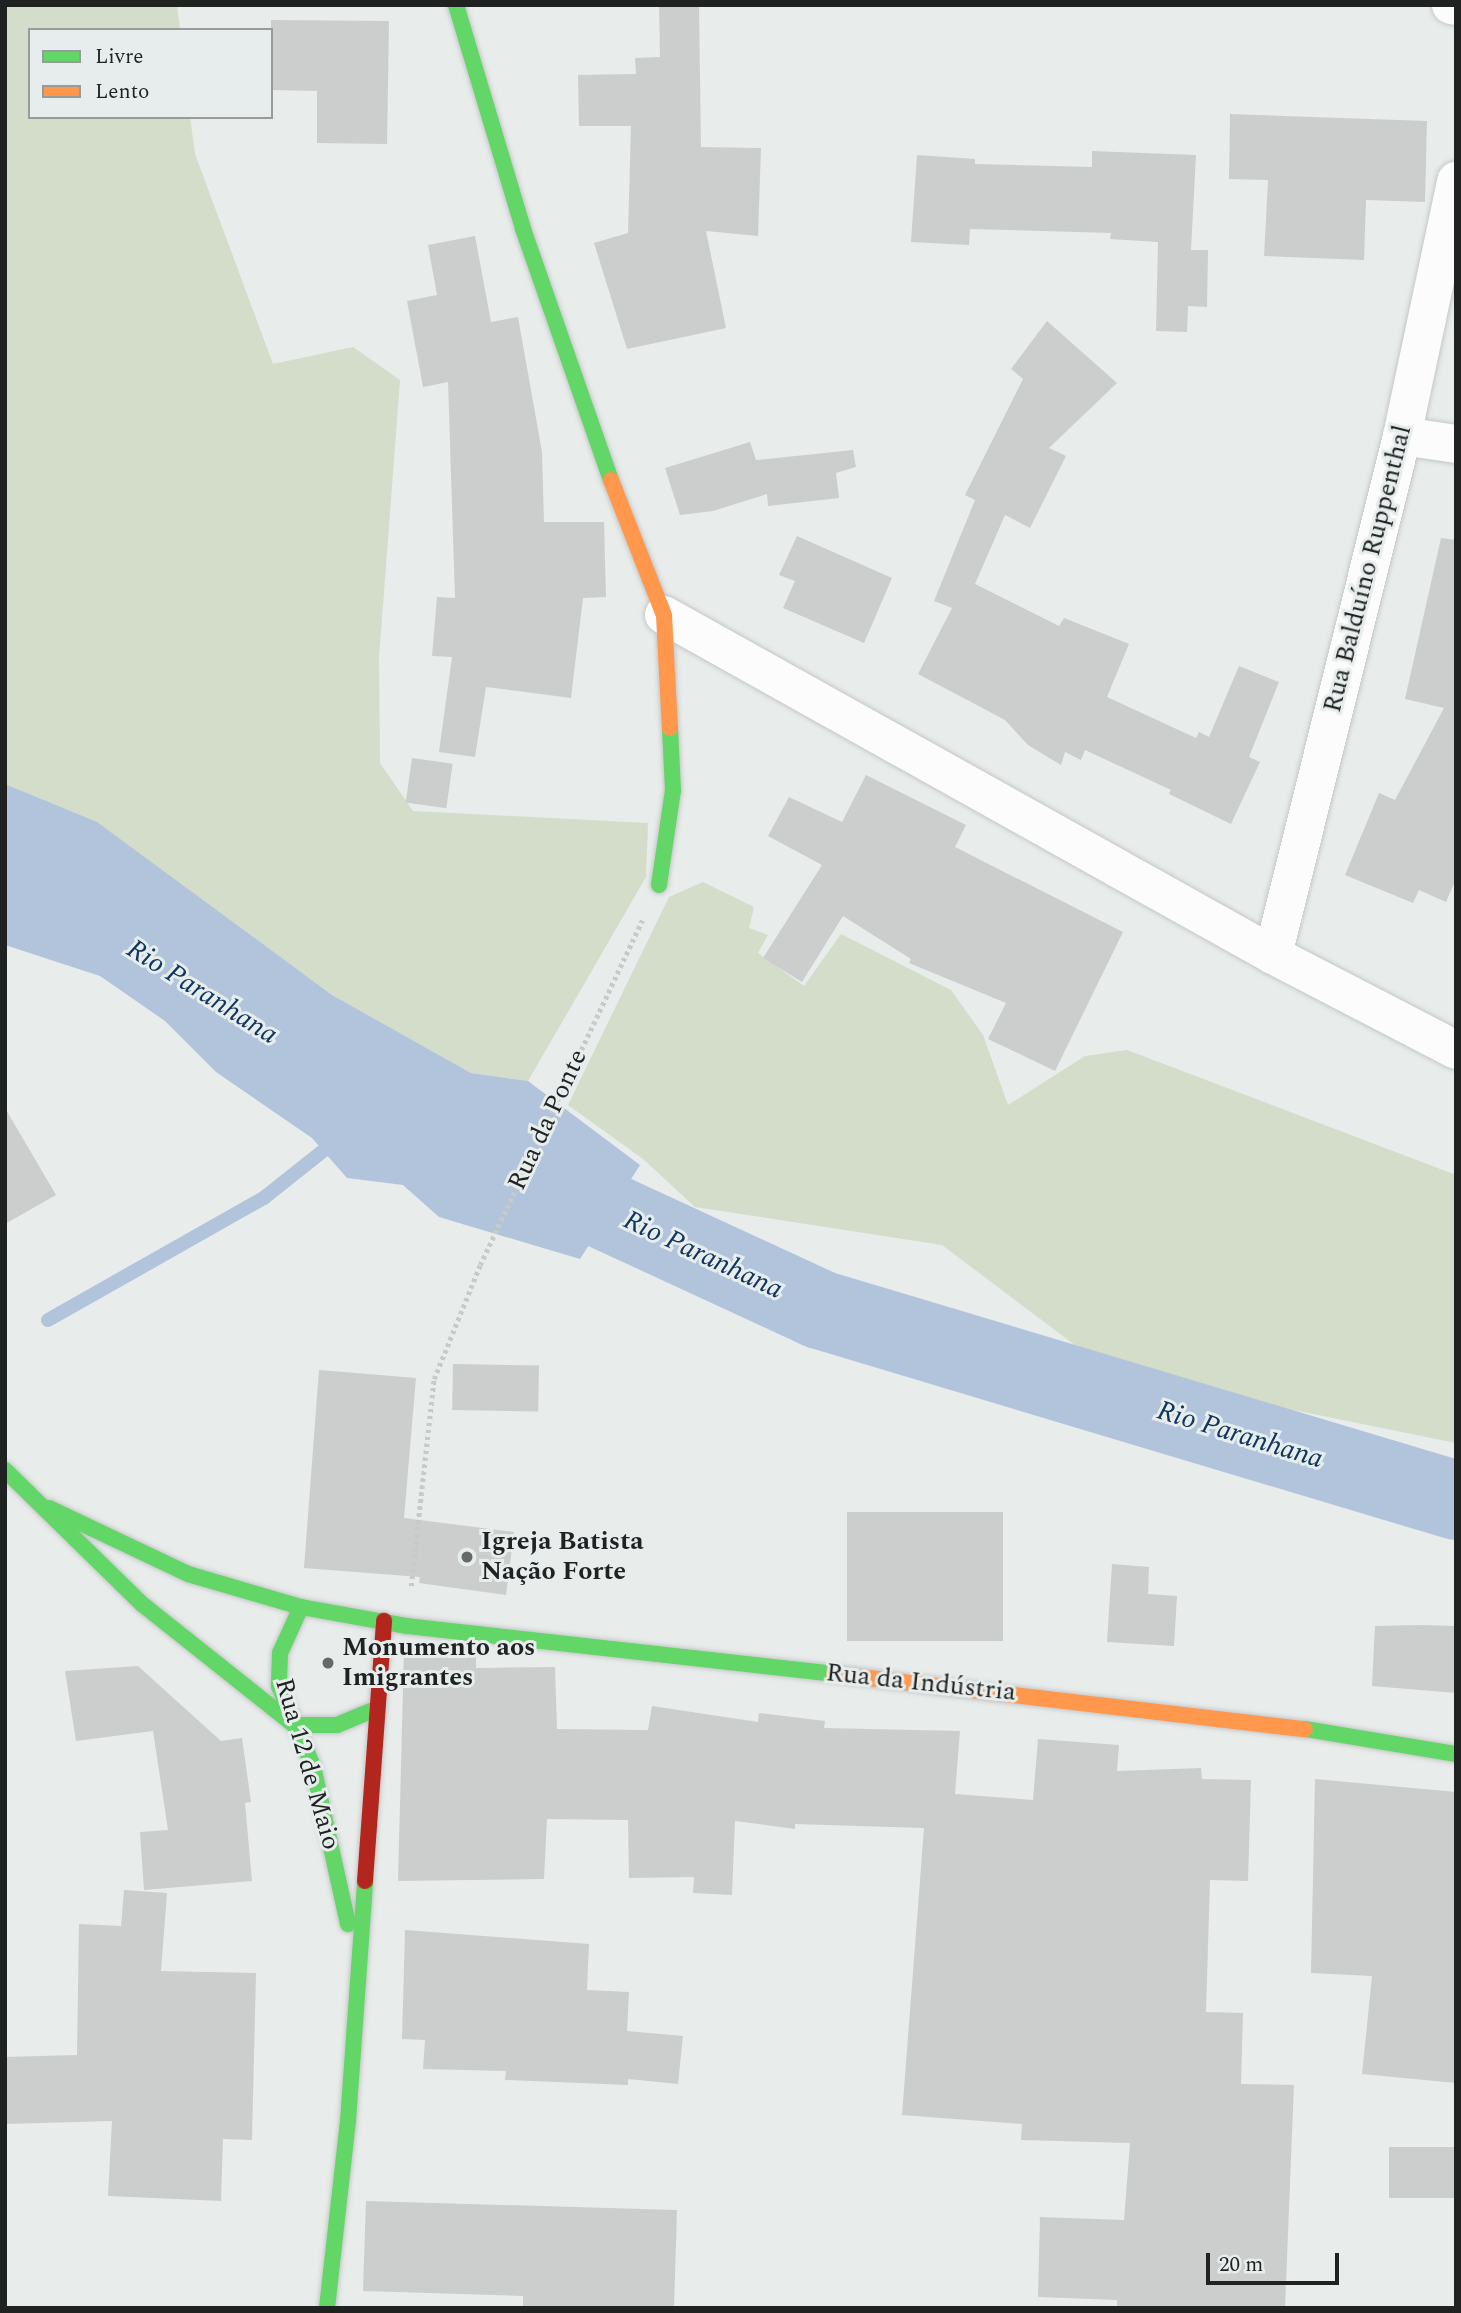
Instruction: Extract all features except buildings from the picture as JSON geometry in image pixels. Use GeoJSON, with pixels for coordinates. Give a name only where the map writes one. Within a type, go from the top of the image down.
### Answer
{"type":"FeatureCollection","features":[{"type":"Feature","properties":{"kind":"main road"},"geometry":{"type":"LineString","coordinates":[[456,5],[523,229],[597,445],[664,615],[673,790],[659,885]]}},
{"type":"Feature","properties":{"kind":"main road"},"geometry":{"type":"LineString","coordinates":[[5,1470],[49,1508],[142,1604],[294,1725],[337,1725],[378,1708]]}},
{"type":"Feature","properties":{"kind":"main road"},"geometry":{"type":"LineString","coordinates":[[49,1508],[188,1574],[301,1606],[384,1621]]}},
{"type":"Feature","properties":{"kind":"main road","name":"Rua 12 de Maio"},"geometry":{"type":"LineString","coordinates":[[301,1606],[279,1653],[279,1686],[313,1766],[326,1813],[357,1967]]}},
{"type":"Feature","properties":{"kind":"main road","name":"Rua da Indústria"},"geometry":{"type":"LineString","coordinates":[[384,1621],[407,1626],[1234,1718],[1456,1754]]}},
{"type":"Feature","properties":{"kind":"main road","name":"Rua 12 de Maio"},"geometry":{"type":"LineString","coordinates":[[327,2308],[348,2121],[384,1621]]}},
{"type":"Feature","properties":{"kind":"street","name":"Rua Balduíno Ruppenthal"},"geometry":{"type":"LineString","coordinates":[[1273,955],[1402,436],[1456,181]]}},
{"type":"Feature","properties":{"kind":"street"},"geometry":{"type":"LineString","coordinates":[[1402,436],[1456,443]]}},
{"type":"Feature","properties":{"kind":"street"},"geometry":{"type":"LineString","coordinates":[[664,615],[1273,955],[1456,1050]]}},
{"type":"Feature","properties":{"kind":"path","name":"Rua da Ponte"},"geometry":{"type":"LineString","coordinates":[[407,1626],[433,1379],[480,1265],[659,885]]}},
{"type":"Feature","properties":{"kind":"green space"},"geometry":{"type":"Polygon","coordinates":[[[5,5],[177,5],[180,28],[28,28],[28,119],[190,119],[195,154],[273,364],[353,347],[400,380],[379,658],[380,763],[413,811],[648,823],[646,877],[528,1081],[471,1073],[332,995],[97,823],[5,784],[5,5]]]}},
{"type":"Feature","properties":{"kind":"green space"},"geometry":{"type":"Polygon","coordinates":[[[703,882],[754,907],[749,928],[768,935],[758,953],[804,986],[841,934],[951,990],[983,1035],[1008,1105],[1085,1056],[1127,1050],[1456,1175],[1456,1443],[1112,1373],[942,1245],[695,1207],[643,1159],[568,1105],[669,897],[703,882]]]}},
{"type":"Feature","properties":{"kind":"water"},"geometry":{"type":"Polygon","coordinates":[[[5,784],[97,822],[332,995],[471,1073],[528,1081],[640,1165],[580,1259],[439,1217],[403,1185],[347,1178],[312,1138],[216,1072],[165,1021],[100,976],[5,945],[5,784]]]}},
{"type":"Feature","properties":{"kind":"waterway"},"geometry":{"type":"LineString","coordinates":[[48,1320],[265,1197],[337,1140]]}},
{"type":"Feature","properties":{"kind":"waterway","name":"Rio Paranhana"},"geometry":{"type":"LineString","coordinates":[[512,1167],[819,1309],[1456,1500]]}},
{"type":"Feature","properties":{"kind":"traffic: fast"},"geometry":{"type":"LineString","coordinates":[[456,5],[523,229],[611,480]]}},
{"type":"Feature","properties":{"kind":"traffic: fast"},"geometry":{"type":"LineString","coordinates":[[659,885],[673,790],[670,728]]}},
{"type":"Feature","properties":{"kind":"traffic: fast"},"geometry":{"type":"LineString","coordinates":[[5,1470],[142,1604],[294,1725],[337,1725],[378,1708]]}},
{"type":"Feature","properties":{"kind":"traffic: fast"},"geometry":{"type":"LineString","coordinates":[[49,1508],[188,1574],[301,1607],[407,1626],[834,1674]]}},
{"type":"Feature","properties":{"kind":"traffic: fast"},"geometry":{"type":"LineString","coordinates":[[301,1607],[280,1653],[279,1686],[313,1766],[348,1924]]}},
{"type":"Feature","properties":{"kind":"traffic: fast"},"geometry":{"type":"LineString","coordinates":[[1305,1729],[1456,1754]]}},
{"type":"Feature","properties":{"kind":"traffic: fast"},"geometry":{"type":"LineString","coordinates":[[327,2308],[348,2121],[365,1881]]}},
{"type":"Feature","properties":{"kind":"traffic: slow"},"geometry":{"type":"LineString","coordinates":[[611,480],[664,615],[670,728]]}},
{"type":"Feature","properties":{"kind":"traffic: slow"},"geometry":{"type":"LineString","coordinates":[[834,1674],[1305,1729]]}},
{"type":"Feature","properties":{"kind":"traffic: jam"},"geometry":{"type":"LineString","coordinates":[[365,1881],[384,1621]]}},
{"type":"Feature","properties":{"kind":"place","name":"Igreja Batista Nação Forte"},"geometry":{"type":"Point","coordinates":[467,1557]}},
{"type":"Feature","properties":{"kind":"place","name":"Monumento aos Imigrantes"},"geometry":{"type":"Point","coordinates":[328,1663]}}]}
